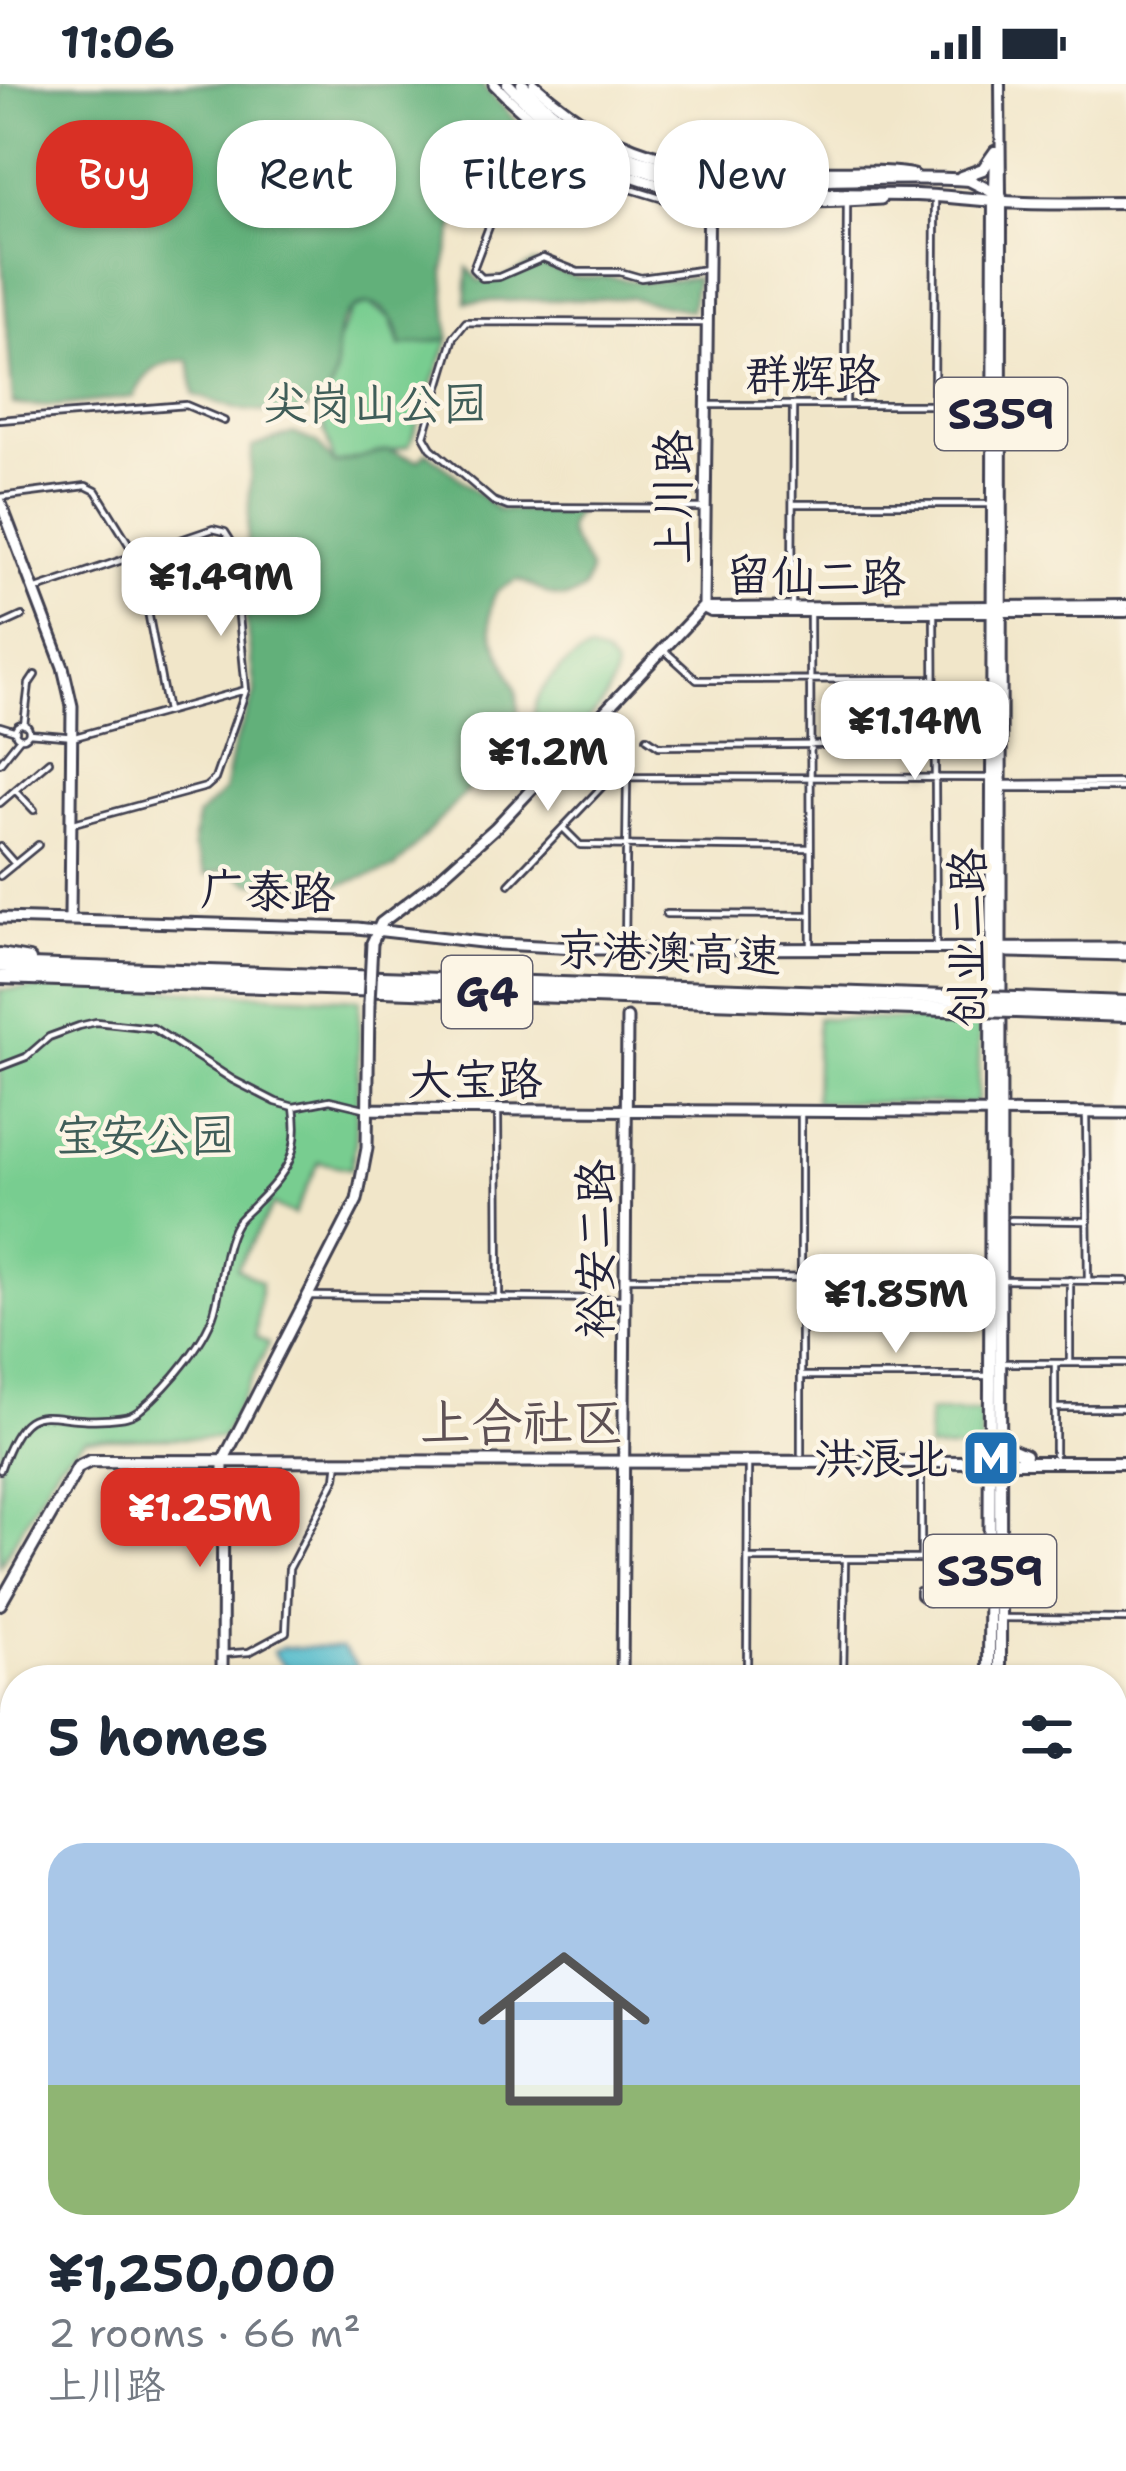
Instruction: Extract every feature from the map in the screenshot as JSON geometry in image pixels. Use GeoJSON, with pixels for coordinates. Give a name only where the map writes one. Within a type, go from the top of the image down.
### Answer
{"type":"FeatureCollection","features":[{"type":"Feature","properties":{"kind":"highway"},"geometry":{"type":"LineString","coordinates":[[0,956],[71,967]]}},
{"type":"Feature","properties":{"kind":"highway","name":"京港澳高速"},"geometry":{"type":"LineString","coordinates":[[0,965],[975,1004]]}},
{"type":"Feature","properties":{"kind":"highway","name":"京港澳高速"},"geometry":{"type":"LineString","coordinates":[[0,976],[975,1004]]}},
{"type":"Feature","properties":{"kind":"highway","name":"G4"},"geometry":{"type":"LineString","coordinates":[[975,1004],[1124,1009]]}},
{"type":"Feature","properties":{"kind":"main road"},"geometry":{"type":"LineString","coordinates":[[494,84],[532,120]]}},
{"type":"Feature","properties":{"kind":"main road"},"geometry":{"type":"LineString","coordinates":[[508,84],[561,131],[596,152],[654,174]]}},
{"type":"Feature","properties":{"kind":"main road"},"geometry":{"type":"LineString","coordinates":[[522,84],[567,123],[654,166]]}},
{"type":"Feature","properties":{"kind":"main road"},"geometry":{"type":"LineString","coordinates":[[535,84],[594,130],[666,160],[719,170],[899,172],[931,179]]}},
{"type":"Feature","properties":{"kind":"main road"},"geometry":{"type":"LineString","coordinates":[[949,179],[980,171],[995,152]]}},
{"type":"Feature","properties":{"kind":"main road"},"geometry":{"type":"LineString","coordinates":[[829,183],[949,179],[978,182],[998,198],[1026,203],[1126,199]]}},
{"type":"Feature","properties":{"kind":"main road"},"geometry":{"type":"LineString","coordinates":[[829,192],[1126,199]]}},
{"type":"Feature","properties":{"kind":"main road"},"geometry":{"type":"LineString","coordinates":[[829,199],[931,196]]}},
{"type":"Feature","properties":{"kind":"main road"},"geometry":{"type":"LineString","coordinates":[[959,197],[984,209],[997,226],[1015,206],[1026,203]]}},
{"type":"Feature","properties":{"kind":"main road","name":"创业二路"},"geometry":{"type":"LineString","coordinates":[[996,609],[991,504],[998,198]]}},
{"type":"Feature","properties":{"kind":"main road","name":"创业二路"},"geometry":{"type":"LineString","coordinates":[[996,1435],[991,1376],[998,1111],[997,226]]}},
{"type":"Feature","properties":{"kind":"main road","name":"上川路"},"geometry":{"type":"LineString","coordinates":[[374,937],[467,854],[703,608],[708,228]]}},
{"type":"Feature","properties":{"kind":"main road"},"geometry":{"type":"LineString","coordinates":[[0,499],[68,686],[74,736],[70,920]]}},
{"type":"Feature","properties":{"kind":"main road","name":"广泰路"},"geometry":{"type":"LineString","coordinates":[[0,921],[70,920],[626,949],[997,950],[1018,955],[1126,951]]}},
{"type":"Feature","properties":{"kind":"main road"},"geometry":{"type":"LineString","coordinates":[[225,1665],[226,1458],[357,1200],[368,1148],[374,937]]}},
{"type":"Feature","properties":{"kind":"main road","name":"裕安二路"},"geometry":{"type":"LineString","coordinates":[[625,1665],[627,1018]]}},
{"type":"Feature","properties":{"kind":"main road","name":"大宝路"},"geometry":{"type":"LineString","coordinates":[[368,1109],[1126,1111]]}},
{"type":"Feature","properties":{"kind":"main road","name":"创业二路"},"geometry":{"type":"LineString","coordinates":[[997,1279],[1002,1363],[996,1435],[1000,1665]]}},
{"type":"Feature","properties":{"kind":"main road"},"geometry":{"type":"LineString","coordinates":[[0,1604],[82,1464],[226,1458],[337,1468],[625,1457],[921,1461],[971,1458],[996,1435],[1026,1458]]}},
{"type":"Feature","properties":{"kind":"main road"},"geometry":{"type":"LineString","coordinates":[[0,1593],[78,1460],[89,1456],[1126,1458]]}},
{"type":"Feature","properties":{"kind":"main road"},"geometry":{"type":"LineString","coordinates":[[971,1458],[996,1486],[1026,1458],[1126,1458]]}},
{"type":"Feature","properties":{"kind":"main road","name":"创业二路"},"geometry":{"type":"LineString","coordinates":[[989,1665],[996,1486]]}},
{"type":"Feature","properties":{"kind":"street"},"geometry":{"type":"LineString","coordinates":[[997,84],[998,198]]}},
{"type":"Feature","properties":{"kind":"street"},"geometry":{"type":"LineString","coordinates":[[997,84],[998,198]]}},
{"type":"Feature","properties":{"kind":"street"},"geometry":{"type":"LineString","coordinates":[[931,196],[934,405]]}},
{"type":"Feature","properties":{"kind":"street"},"geometry":{"type":"LineString","coordinates":[[846,405],[847,201]]}},
{"type":"Feature","properties":{"kind":"street"},"geometry":{"type":"LineString","coordinates":[[488,228],[473,269],[482,278],[499,277],[543,258],[578,272],[620,272],[641,278],[707,269]]}},
{"type":"Feature","properties":{"kind":"street"},"geometry":{"type":"LineString","coordinates":[[706,508],[500,505],[427,445],[425,431],[456,332],[471,321],[707,323]]}},
{"type":"Feature","properties":{"kind":"street"},"geometry":{"type":"LineString","coordinates":[[0,420],[186,405],[224,421]]}},
{"type":"Feature","properties":{"kind":"street","name":"群辉路"},"geometry":{"type":"LineString","coordinates":[[706,405],[992,405]]}},
{"type":"Feature","properties":{"kind":"street"},"geometry":{"type":"LineString","coordinates":[[792,606],[793,405]]}},
{"type":"Feature","properties":{"kind":"street"},"geometry":{"type":"LineString","coordinates":[[0,499],[91,487],[136,553],[167,711]]}},
{"type":"Feature","properties":{"kind":"street"},"geometry":{"type":"LineString","coordinates":[[793,504],[991,504]]}},
{"type":"Feature","properties":{"kind":"street"},"geometry":{"type":"LineString","coordinates":[[34,590],[213,529],[229,535],[232,543],[246,690],[212,784],[72,824]]}},
{"type":"Feature","properties":{"kind":"street","name":"留仙二路"},"geometry":{"type":"LineString","coordinates":[[703,608],[711,612],[1126,608]]}},
{"type":"Feature","properties":{"kind":"street","name":"留仙二路"},"geometry":{"type":"LineString","coordinates":[[703,608],[810,609]]}},
{"type":"Feature","properties":{"kind":"street"},"geometry":{"type":"LineString","coordinates":[[810,609],[811,950]]}},
{"type":"Feature","properties":{"kind":"street"},"geometry":{"type":"LineString","coordinates":[[0,626],[22,616]]}},
{"type":"Feature","properties":{"kind":"street"},"geometry":{"type":"LineString","coordinates":[[934,616],[936,950]]}},
{"type":"Feature","properties":{"kind":"street"},"geometry":{"type":"LineString","coordinates":[[664,650],[697,680],[934,679]]}},
{"type":"Feature","properties":{"kind":"street"},"geometry":{"type":"LineString","coordinates":[[0,763],[24,725],[34,675]]}},
{"type":"Feature","properties":{"kind":"street"},"geometry":{"type":"LineString","coordinates":[[0,726],[18,735],[74,736],[246,690]]}},
{"type":"Feature","properties":{"kind":"street"},"geometry":{"type":"LineString","coordinates":[[24,725],[29,733]]}},
{"type":"Feature","properties":{"kind":"street"},"geometry":{"type":"LineString","coordinates":[[580,737],[627,778],[935,777],[1126,786]]}},
{"type":"Feature","properties":{"kind":"street"},"geometry":{"type":"LineString","coordinates":[[647,738],[659,746],[935,744]]}},
{"type":"Feature","properties":{"kind":"street"},"geometry":{"type":"LineString","coordinates":[[0,803],[49,761]]}},
{"type":"Feature","properties":{"kind":"street"},"geometry":{"type":"LineString","coordinates":[[509,884],[616,772]]}},
{"type":"Feature","properties":{"kind":"street"},"geometry":{"type":"LineString","coordinates":[[626,949],[627,778]]}},
{"type":"Feature","properties":{"kind":"street"},"geometry":{"type":"LineString","coordinates":[[15,790],[34,810]]}},
{"type":"Feature","properties":{"kind":"street"},"geometry":{"type":"LineString","coordinates":[[563,828],[580,844],[811,848]]}},
{"type":"Feature","properties":{"kind":"street"},"geometry":{"type":"LineString","coordinates":[[0,876],[38,845]]}},
{"type":"Feature","properties":{"kind":"street"},"geometry":{"type":"LineString","coordinates":[[0,848],[15,864]]}},
{"type":"Feature","properties":{"kind":"street"},"geometry":{"type":"LineString","coordinates":[[666,914],[811,915]]}},
{"type":"Feature","properties":{"kind":"street"},"geometry":{"type":"LineString","coordinates":[[0,1067],[26,1057],[49,1037],[89,1023],[153,1028],[233,1080],[294,1107],[330,1100],[368,1109]]}},
{"type":"Feature","properties":{"kind":"street"},"geometry":{"type":"LineString","coordinates":[[0,1471],[16,1435],[31,1418],[50,1413],[90,1420],[128,1417],[146,1405],[184,1364],[212,1323],[233,1228],[277,1183],[289,1163],[298,1134],[294,1107]]}},
{"type":"Feature","properties":{"kind":"street"},"geometry":{"type":"LineString","coordinates":[[498,1109],[499,1297]]}},
{"type":"Feature","properties":{"kind":"street"},"geometry":{"type":"LineString","coordinates":[[801,1110],[801,1454]]}},
{"type":"Feature","properties":{"kind":"street"},"geometry":{"type":"LineString","coordinates":[[1086,1111],[1088,1280]]}},
{"type":"Feature","properties":{"kind":"street"},"geometry":{"type":"LineString","coordinates":[[1011,1220],[1088,1221]]}},
{"type":"Feature","properties":{"kind":"street"},"geometry":{"type":"LineString","coordinates":[[626,1278],[1126,1281]]}},
{"type":"Feature","properties":{"kind":"street"},"geometry":{"type":"LineString","coordinates":[[1070,1280],[1070,1363]]}},
{"type":"Feature","properties":{"kind":"street"},"geometry":{"type":"LineString","coordinates":[[310,1297],[626,1299]]}},
{"type":"Feature","properties":{"kind":"street"},"geometry":{"type":"LineString","coordinates":[[1002,1363],[1126,1363]]}},
{"type":"Feature","properties":{"kind":"street"},"geometry":{"type":"LineString","coordinates":[[1055,1363],[1055,1455]]}},
{"type":"Feature","properties":{"kind":"street"},"geometry":{"type":"LineString","coordinates":[[801,1376],[991,1376]]}},
{"type":"Feature","properties":{"kind":"street"},"geometry":{"type":"LineString","coordinates":[[1055,1408],[1126,1408]]}},
{"type":"Feature","properties":{"kind":"street"},"geometry":{"type":"LineString","coordinates":[[747,1665],[748,1461]]}},
{"type":"Feature","properties":{"kind":"street"},"geometry":{"type":"LineString","coordinates":[[920,1559],[921,1461]]}},
{"type":"Feature","properties":{"kind":"street"},"geometry":{"type":"LineString","coordinates":[[225,1653],[249,1652],[286,1632],[289,1569],[337,1468]]}},
{"type":"Feature","properties":{"kind":"street"},"geometry":{"type":"LineString","coordinates":[[748,1559],[990,1559]]}},
{"type":"Feature","properties":{"kind":"street"},"geometry":{"type":"LineString","coordinates":[[843,1665],[844,1559]]}},
{"type":"Feature","properties":{"kind":"street"},"geometry":{"type":"LineString","coordinates":[[919,1591],[927,1602],[989,1599]]}},
{"type":"Feature","properties":{"kind":"street"},"geometry":{"type":"LineString","coordinates":[[1000,1618],[1126,1619]]}},
{"type":"Feature","properties":{"kind":"green space"},"geometry":{"type":"Polygon","coordinates":[[[0,84],[481,84],[515,120],[420,120],[420,228],[454,228],[444,270],[449,339],[400,346],[389,315],[373,305],[359,306],[348,313],[338,333],[336,371],[329,392],[299,415],[238,410],[194,395],[189,360],[155,369],[134,397],[13,404],[0,233],[0,84]]]}},
{"type":"Feature","properties":{"kind":"green space"},"geometry":{"type":"Polygon","coordinates":[[[534,263],[575,277],[642,282],[697,278],[691,311],[630,298],[466,302],[468,268],[479,281],[500,279],[534,263]]]}},
{"type":"Feature","properties":{"kind":"green space","name":"尖岗山公园"},"geometry":{"type":"Polygon","coordinates":[[[368,304],[391,318],[400,345],[449,339],[409,446],[335,464],[324,429],[324,410],[336,375],[335,345],[352,310],[368,304]]]}},
{"type":"Feature","properties":{"kind":"green space"},"geometry":{"type":"Polygon","coordinates":[[[293,433],[317,443],[335,464],[387,450],[418,460],[427,452],[498,510],[579,512],[569,534],[590,571],[584,589],[566,597],[517,580],[497,591],[491,629],[516,689],[517,737],[395,868],[336,886],[249,883],[229,869],[206,875],[193,847],[197,817],[224,791],[233,748],[255,693],[244,604],[252,447],[293,433]]]}},
{"type":"Feature","properties":{"kind":"green space"},"geometry":{"type":"Polygon","coordinates":[[[590,651],[604,655],[614,666],[608,694],[571,731],[544,730],[534,716],[545,686],[562,668],[590,651]]]}},
{"type":"Feature","properties":{"kind":"green space","name":"宝安公园"},"geometry":{"type":"Polygon","coordinates":[[[87,986],[360,999],[356,1138],[351,1169],[319,1162],[294,1215],[273,1205],[237,1268],[261,1282],[256,1337],[269,1344],[222,1438],[85,1439],[58,1464],[0,1566],[0,990],[87,986]]]}},
{"type":"Feature","properties":{"kind":"green space"},"geometry":{"type":"Polygon","coordinates":[[[817,1018],[980,1021],[978,1099],[974,1104],[815,1102],[817,1018]]]}},
{"type":"Feature","properties":{"kind":"green space"},"geometry":{"type":"Polygon","coordinates":[[[929,1412],[981,1412],[981,1450],[928,1449],[929,1412]]]}},
{"type":"Feature","properties":{"kind":"water"},"geometry":{"type":"Polygon","coordinates":[[[341,1648],[356,1665],[283,1665],[273,1651],[341,1648]]]}},
{"type":"Feature","properties":{"kind":"place","name":"洪浪北"},"geometry":{"type":"Point","coordinates":[991,1458]}},
{"type":"Feature","properties":{"kind":"district","name":"上合社区"},"geometry":{"type":"Point","coordinates":[522,1422]}}]}
